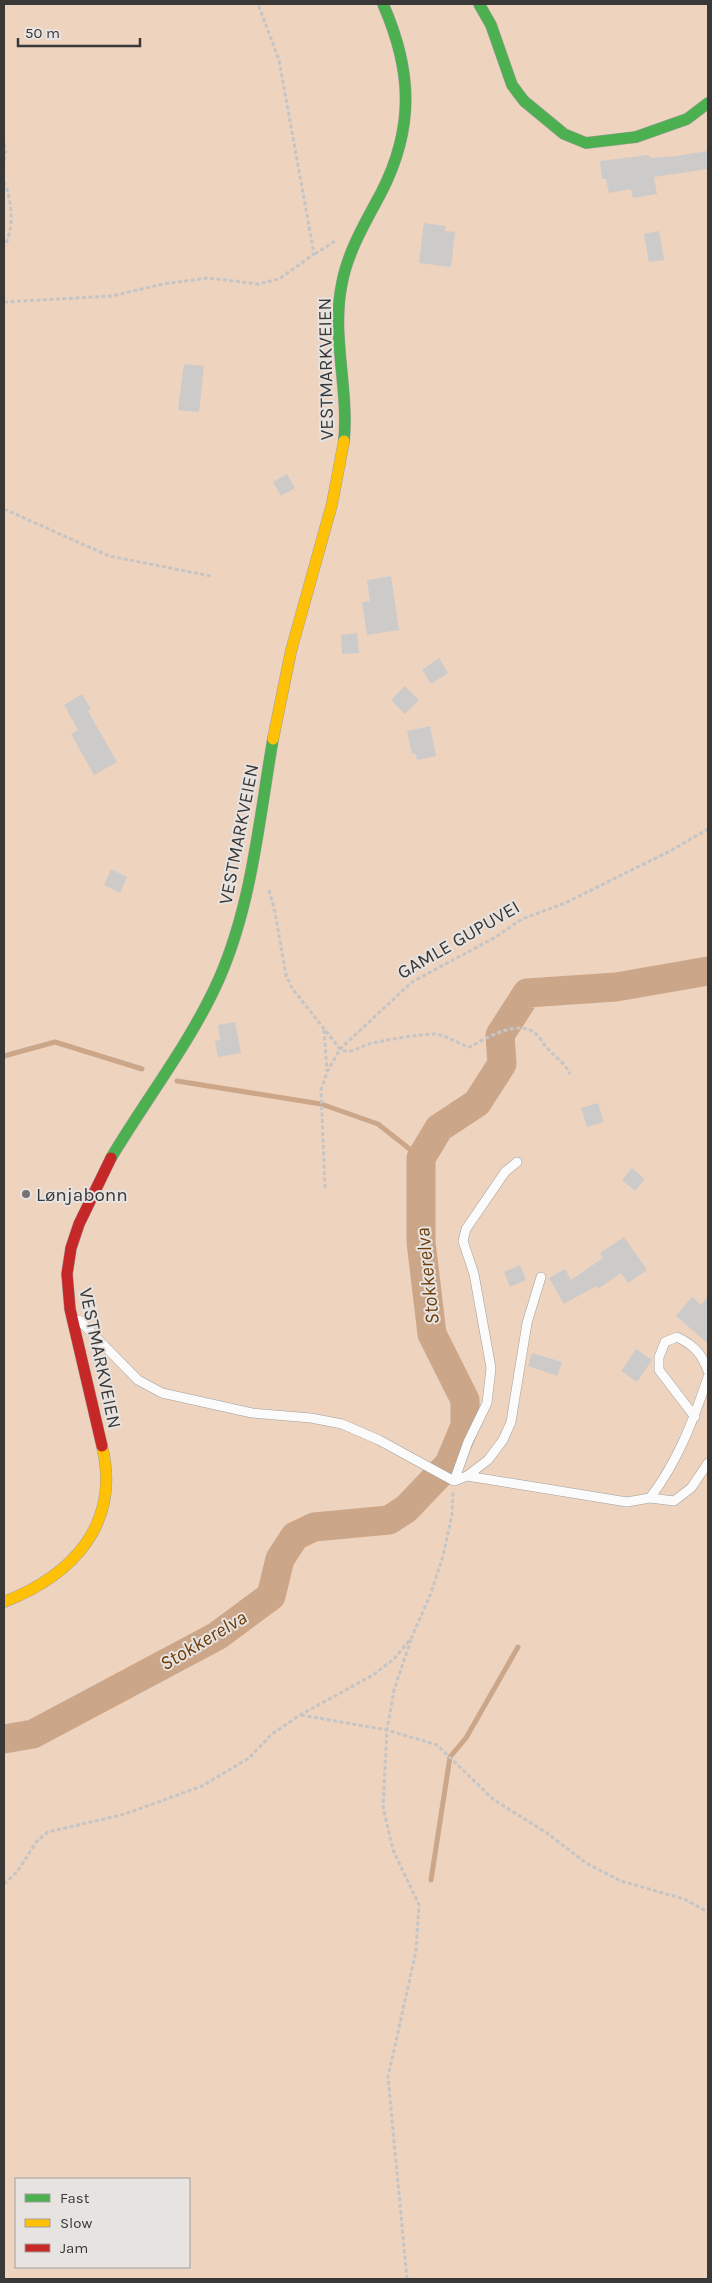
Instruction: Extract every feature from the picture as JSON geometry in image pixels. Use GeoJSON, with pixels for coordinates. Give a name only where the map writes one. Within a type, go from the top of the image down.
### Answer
{"type":"FeatureCollection","features":[{"type":"Feature","properties":{"kind":"street","name":"VESTMARKVEIEN"},"geometry":{"type":"LineString","coordinates":[[4,1602],[23,1595],[57,1574],[78,1555],[104,1511],[108,1491],[105,1458],[72,1317],[66,1282],[69,1253],[81,1218],[104,1171],[211,996],[239,921],[284,681],[332,504],[345,441],[346,399],[338,305],[342,282],[352,253],[390,174],[405,126],[407,82],[402,52],[383,4]]}},
{"type":"Feature","properties":{"kind":"street"},"geometry":{"type":"LineString","coordinates":[[479,4],[491,24],[512,85],[524,101],[564,134],[586,143],[636,137],[687,119],[708,103]]}},
{"type":"Feature","properties":{"kind":"lane"},"geometry":{"type":"LineString","coordinates":[[454,1480],[468,1442],[487,1403],[491,1368],[474,1274],[463,1241],[466,1229],[505,1172],[517,1162]]}},
{"type":"Feature","properties":{"kind":"lane"},"geometry":{"type":"LineString","coordinates":[[72,1317],[82,1321],[138,1380],[162,1393],[252,1413],[311,1418],[342,1424],[379,1440],[454,1480],[467,1476],[488,1460],[503,1440],[511,1422],[527,1323],[541,1277]]}},
{"type":"Feature","properties":{"kind":"lane"},"geometry":{"type":"LineString","coordinates":[[695,1418],[659,1370],[659,1357],[665,1342],[677,1337],[691,1343],[702,1356],[708,1371]]}},
{"type":"Feature","properties":{"kind":"lane"},"geometry":{"type":"LineString","coordinates":[[650,1498],[667,1475],[695,1418],[708,1377]]}},
{"type":"Feature","properties":{"kind":"lane"},"geometry":{"type":"LineString","coordinates":[[467,1476],[627,1502],[650,1498],[674,1501],[691,1488],[708,1463]]}},
{"type":"Feature","properties":{"kind":"path"},"geometry":{"type":"LineString","coordinates":[[4,302],[112,296],[163,284],[208,278],[258,284],[279,279],[314,254],[279,60],[258,4]]}},
{"type":"Feature","properties":{"kind":"path"},"geometry":{"type":"LineString","coordinates":[[4,144],[6,150],[4,163]]}},
{"type":"Feature","properties":{"kind":"path"},"geometry":{"type":"LineString","coordinates":[[4,182],[10,195],[9,238],[4,246]]}},
{"type":"Feature","properties":{"kind":"path"},"geometry":{"type":"LineString","coordinates":[[4,509],[109,556],[211,576]]}},
{"type":"Feature","properties":{"kind":"path","name":"GAMLE GUPUVEI"},"geometry":{"type":"LineString","coordinates":[[325,1188],[320,1104],[321,1090],[327,1072],[340,1049],[412,982],[494,938],[522,919],[565,903],[672,850],[708,829]]}},
{"type":"Feature","properties":{"kind":"path"},"geometry":{"type":"LineString","coordinates":[[268,887],[275,912],[286,975],[324,1030],[344,1052],[371,1043],[434,1034],[452,1038],[464,1046],[470,1047],[510,1029],[526,1028],[536,1033],[547,1049],[564,1063],[570,1074]]}},
{"type":"Feature","properties":{"kind":"path"},"geometry":{"type":"LineString","coordinates":[[324,1030],[327,1072]]}},
{"type":"Feature","properties":{"kind":"path"},"geometry":{"type":"LineString","coordinates":[[407,2279],[388,2077],[416,1951],[419,1905],[393,1850],[383,1807],[388,1730],[394,1690],[443,1556],[452,1515],[454,1480]]}},
{"type":"Feature","properties":{"kind":"path"},"geometry":{"type":"LineString","coordinates":[[4,1884],[17,1872],[37,1841],[48,1832],[125,1814],[202,1786],[249,1758],[272,1734],[300,1715],[373,1675],[394,1659],[412,1637]]}},
{"type":"Feature","properties":{"kind":"path"},"geometry":{"type":"LineString","coordinates":[[300,1715],[388,1730],[437,1746],[494,1800],[547,1833],[586,1863],[621,1881],[684,1899],[708,1912]]}},
{"type":"Feature","properties":{"kind":"shaded area"},"geometry":{"type":"Polygon","coordinates":[[[4,4],[708,4],[708,2279],[4,2279],[4,4]]]}},
{"type":"Feature","properties":{"kind":"building"},"geometry":{"type":"Polygon","coordinates":[[[708,151],[708,169],[654,177],[657,194],[633,198],[631,189],[609,193],[606,179],[602,179],[600,161],[648,155],[651,158],[676,156],[708,151]]]}},
{"type":"Feature","properties":{"kind":"building"},"geometry":{"type":"Polygon","coordinates":[[[424,223],[446,226],[445,231],[455,232],[451,267],[419,263],[424,223]]]}},
{"type":"Feature","properties":{"kind":"building"},"geometry":{"type":"Polygon","coordinates":[[[659,231],[664,260],[649,262],[644,234],[659,231]]]}},
{"type":"Feature","properties":{"kind":"building"},"geometry":{"type":"Polygon","coordinates":[[[184,364],[204,366],[199,412],[178,410],[184,364]]]}},
{"type":"Feature","properties":{"kind":"building"},"geometry":{"type":"Polygon","coordinates":[[[287,474],[295,488],[281,496],[273,482],[287,474]]]}},
{"type":"Feature","properties":{"kind":"building"},"geometry":{"type":"Polygon","coordinates":[[[391,576],[399,630],[367,635],[362,602],[370,601],[367,580],[391,576]]]}},
{"type":"Feature","properties":{"kind":"building"},"geometry":{"type":"Polygon","coordinates":[[[357,633],[359,653],[342,654],[341,635],[357,633]]]}},
{"type":"Feature","properties":{"kind":"building"},"geometry":{"type":"Polygon","coordinates":[[[439,658],[448,673],[431,684],[422,670],[439,658]]]}},
{"type":"Feature","properties":{"kind":"building"},"geometry":{"type":"Polygon","coordinates":[[[405,686],[419,700],[405,714],[391,700],[405,686]]]}},
{"type":"Feature","properties":{"kind":"building"},"geometry":{"type":"Polygon","coordinates":[[[82,694],[91,709],[88,711],[117,762],[94,775],[71,734],[78,730],[64,705],[82,694]]]}},
{"type":"Feature","properties":{"kind":"building"},"geometry":{"type":"Polygon","coordinates":[[[430,726],[436,756],[417,760],[415,753],[412,754],[407,731],[430,726]]]}},
{"type":"Feature","properties":{"kind":"building"},"geometry":{"type":"Polygon","coordinates":[[[111,869],[127,877],[120,893],[104,885],[111,869]]]}},
{"type":"Feature","properties":{"kind":"building"},"geometry":{"type":"Polygon","coordinates":[[[235,1022],[241,1053],[218,1057],[215,1041],[220,1040],[218,1025],[235,1022]]]}},
{"type":"Feature","properties":{"kind":"building"},"geometry":{"type":"Polygon","coordinates":[[[598,1103],[604,1122],[587,1127],[581,1108],[598,1103]]]}},
{"type":"Feature","properties":{"kind":"building"},"geometry":{"type":"Polygon","coordinates":[[[632,1168],[645,1179],[635,1191],[622,1180],[632,1168]]]}},
{"type":"Feature","properties":{"kind":"building"},"geometry":{"type":"Polygon","coordinates":[[[624,1237],[647,1270],[628,1283],[621,1273],[598,1289],[596,1286],[564,1304],[549,1278],[565,1269],[571,1280],[603,1258],[600,1253],[624,1237]]]}},
{"type":"Feature","properties":{"kind":"building"},"geometry":{"type":"Polygon","coordinates":[[[520,1265],[526,1280],[510,1287],[504,1272],[520,1265]]]}},
{"type":"Feature","properties":{"kind":"building"},"geometry":{"type":"Polygon","coordinates":[[[708,1296],[708,1344],[676,1316],[692,1297],[701,1305],[708,1296]]]}},
{"type":"Feature","properties":{"kind":"building"},"geometry":{"type":"Polygon","coordinates":[[[636,1349],[652,1360],[637,1382],[621,1371],[636,1349]]]}},
{"type":"Feature","properties":{"kind":"building"},"geometry":{"type":"Polygon","coordinates":[[[532,1353],[562,1362],[557,1376],[528,1366],[532,1353]]]}},
{"type":"Feature","properties":{"kind":"waterway","name":"Stokkerelva"},"geometry":{"type":"LineString","coordinates":[[4,1739],[33,1734],[217,1636],[271,1596],[280,1559],[295,1536],[314,1527],[389,1520],[406,1509],[449,1464],[465,1426],[465,1400],[432,1334],[421,1242],[421,1158],[439,1128],[477,1103],[502,1064],[500,1035],[527,993],[616,987],[708,971]]}},
{"type":"Feature","properties":{"kind":"waterway"},"geometry":{"type":"LineString","coordinates":[[4,1056],[55,1042],[142,1069]]}},
{"type":"Feature","properties":{"kind":"waterway"},"geometry":{"type":"LineString","coordinates":[[177,1081],[321,1104],[378,1124],[421,1158]]}},
{"type":"Feature","properties":{"kind":"waterway"},"geometry":{"type":"LineString","coordinates":[[431,1880],[450,1757],[466,1738],[518,1647]]}},
{"type":"Feature","properties":{"kind":"traffic: fast"},"geometry":{"type":"LineString","coordinates":[[344,441],[344,401],[338,322],[342,283],[353,248],[392,169],[400,145],[404,122],[406,98],[400,52],[383,4]]}},
{"type":"Feature","properties":{"kind":"traffic: fast"},"geometry":{"type":"LineString","coordinates":[[479,4],[491,25],[512,85],[524,101],[564,134],[586,143],[636,137],[687,119],[708,103]]}},
{"type":"Feature","properties":{"kind":"traffic: fast"},"geometry":{"type":"LineString","coordinates":[[111,1158],[182,1048],[219,979],[230,950],[247,891],[273,739]]}},
{"type":"Feature","properties":{"kind":"traffic: slow"},"geometry":{"type":"LineString","coordinates":[[273,739],[291,651],[332,504],[344,441]]}},
{"type":"Feature","properties":{"kind":"traffic: slow"},"geometry":{"type":"LineString","coordinates":[[4,1602],[29,1591],[51,1577],[70,1561],[86,1543],[98,1523],[104,1499],[106,1474],[102,1446]]}},
{"type":"Feature","properties":{"kind":"traffic: jam"},"geometry":{"type":"LineString","coordinates":[[102,1446],[70,1309],[67,1274],[71,1248],[79,1224],[111,1158]]}},
{"type":"Feature","properties":{"kind":"place","name":"Lønjabonn"},"geometry":{"type":"Point","coordinates":[26,1194]}}]}
